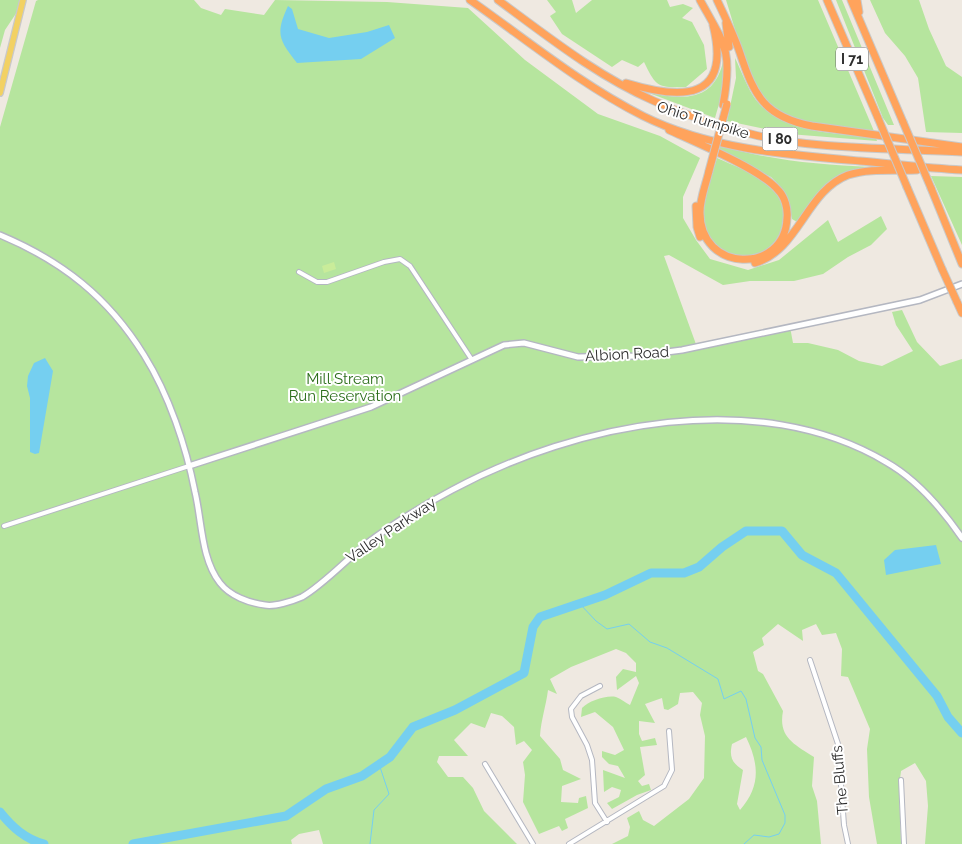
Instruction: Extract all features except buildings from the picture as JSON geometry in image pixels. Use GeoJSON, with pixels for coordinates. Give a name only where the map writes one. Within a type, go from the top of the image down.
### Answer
{"type":"FeatureCollection","features":[{"type":"Feature","properties":{"kind":"highway","name":"Ohio Turnpike"},"geometry":{"type":"LineString","coordinates":[[470,0],[577,78],[645,117],[710,139],[756,150],[806,157],[962,170]]}},
{"type":"Feature","properties":{"kind":"highway","name":"Ohio Turnpike"},"geometry":{"type":"LineString","coordinates":[[498,0],[565,50],[609,77],[653,101],[701,120],[752,134],[806,143],[962,152]]}},
{"type":"Feature","properties":{"kind":"highway"},"geometry":{"type":"LineString","coordinates":[[700,0],[728,57],[729,75],[725,104]]}},
{"type":"Feature","properties":{"kind":"highway"},"geometry":{"type":"LineString","coordinates":[[717,0],[752,86],[764,104],[775,114],[789,121],[812,126],[962,147]]}},
{"type":"Feature","properties":{"kind":"highway","name":"I 71"},"geometry":{"type":"LineString","coordinates":[[826,0],[962,313]]}},
{"type":"Feature","properties":{"kind":"highway","name":"I 71"},"geometry":{"type":"LineString","coordinates":[[851,0],[962,263]]}},
{"type":"Feature","properties":{"kind":"highway"},"geometry":{"type":"LineString","coordinates":[[856,0],[861,25]]}},
{"type":"Feature","properties":{"kind":"highway"},"geometry":{"type":"LineString","coordinates":[[645,117],[758,174],[778,190],[787,209],[787,226],[781,241],[774,248],[755,258],[739,260],[725,256],[710,244],[702,230],[700,212],[708,170],[725,104],[732,78],[732,58],[727,38],[725,17]]}},
{"type":"Feature","properties":{"kind":"highway"},"geometry":{"type":"LineString","coordinates":[[609,77],[669,94],[694,91],[710,79],[718,62],[718,44],[713,25]]}},
{"type":"Feature","properties":{"kind":"highway"},"geometry":{"type":"LineString","coordinates":[[708,170],[699,193],[695,215],[700,238],[721,259],[746,264],[765,260],[773,254],[788,239],[822,194],[838,180],[867,172],[947,169]]}},
{"type":"Feature","properties":{"kind":"main road"},"geometry":{"type":"LineString","coordinates":[[0,93],[23,0]]}},
{"type":"Feature","properties":{"kind":"street","name":"Valley Parkway"},"geometry":{"type":"LineString","coordinates":[[0,234],[55,262],[82,280],[124,325],[146,357],[168,403],[189,466],[208,560],[220,584],[238,598],[268,606],[301,597],[369,542],[452,490],[535,453],[601,433],[670,421],[733,419],[789,426],[846,442],[888,462],[914,482],[938,506],[962,538]]}},
{"type":"Feature","properties":{"kind":"street"},"geometry":{"type":"LineString","coordinates":[[299,272],[317,282],[327,282],[384,262],[400,259],[410,266],[472,360]]}},
{"type":"Feature","properties":{"kind":"street","name":"Albion Road"},"geometry":{"type":"LineString","coordinates":[[189,466],[371,407],[504,345],[524,343],[578,357],[636,356],[682,350],[920,300],[962,284]]}},
{"type":"Feature","properties":{"kind":"street"},"geometry":{"type":"LineString","coordinates":[[4,526],[189,466]]}},
{"type":"Feature","properties":{"kind":"street","name":"The Bluffs"},"geometry":{"type":"LineString","coordinates":[[810,660],[838,744],[844,825],[848,844]]}},
{"type":"Feature","properties":{"kind":"street"},"geometry":{"type":"LineString","coordinates":[[600,686],[581,696],[571,709],[572,717],[587,745],[592,760],[595,803],[607,822]]}},
{"type":"Feature","properties":{"kind":"street"},"geometry":{"type":"LineString","coordinates":[[569,844],[664,786],[672,770],[669,731]]}},
{"type":"Feature","properties":{"kind":"street"},"geometry":{"type":"LineString","coordinates":[[485,764],[533,844]]}},
{"type":"Feature","properties":{"kind":"street"},"geometry":{"type":"LineString","coordinates":[[901,780],[904,844]]}},
{"type":"Feature","properties":{"kind":"green space"},"geometry":{"type":"Polygon","coordinates":[[[0,0],[25,0],[5,30],[0,48],[0,0]]]}},
{"type":"Feature","properties":{"kind":"green space","name":"Mill Stream Run Reservation"},"geometry":{"type":"Polygon","coordinates":[[[194,0],[201,8],[221,15],[225,9],[264,15],[275,0],[387,2],[468,8],[525,60],[598,114],[660,136],[700,158],[683,197],[683,218],[710,259],[748,270],[779,260],[828,220],[838,242],[881,216],[887,229],[871,245],[848,257],[823,274],[794,281],[750,281],[723,285],[669,255],[664,256],[697,347],[790,327],[793,343],[808,343],[838,350],[859,361],[882,366],[913,351],[896,325],[892,312],[902,310],[917,342],[940,366],[962,359],[962,844],[925,844],[928,806],[926,781],[915,763],[901,771],[899,787],[901,844],[877,844],[869,797],[867,749],[870,729],[848,677],[841,676],[842,649],[836,633],[822,635],[816,624],[802,630],[803,641],[778,624],[762,638],[764,645],[753,652],[758,671],[763,674],[783,711],[782,720],[785,734],[794,744],[814,757],[812,786],[817,801],[821,844],[612,844],[628,836],[630,827],[627,818],[639,811],[643,820],[654,826],[689,799],[704,778],[705,736],[700,715],[702,703],[693,692],[680,693],[678,704],[668,710],[664,709],[662,698],[645,704],[655,723],[639,721],[639,734],[642,741],[655,738],[657,745],[640,747],[645,775],[638,781],[642,786],[649,784],[651,790],[637,795],[612,809],[607,803],[619,797],[621,790],[612,787],[604,792],[603,770],[625,778],[618,766],[609,764],[602,757],[602,751],[615,755],[624,750],[613,727],[595,712],[581,717],[582,708],[598,699],[616,697],[630,705],[639,683],[636,676],[617,690],[616,677],[623,669],[636,672],[636,663],[626,653],[616,649],[571,667],[550,679],[557,694],[548,690],[540,736],[560,759],[563,770],[581,779],[562,786],[561,802],[578,803],[579,798],[586,796],[588,808],[565,819],[568,828],[562,831],[559,826],[539,834],[523,802],[525,775],[523,762],[532,750],[524,741],[516,745],[514,727],[502,716],[491,713],[485,728],[471,723],[454,740],[468,756],[439,756],[437,762],[448,777],[463,777],[473,788],[484,811],[517,844],[323,844],[319,830],[299,834],[291,840],[292,844],[0,844],[0,127],[36,1],[194,0]],[[746,737],[732,744],[731,749],[732,759],[743,770],[737,804],[740,810],[752,792],[755,783],[754,756],[746,737]]]}},
{"type":"Feature","properties":{"kind":"green space"},"geometry":{"type":"Polygon","coordinates":[[[547,0],[572,0],[576,13],[592,0],[667,0],[670,7],[683,4],[693,8],[682,18],[692,22],[704,45],[707,69],[686,87],[669,87],[655,81],[644,62],[638,67],[622,60],[612,67],[562,34],[550,16],[556,12],[547,0]]]}},
{"type":"Feature","properties":{"kind":"green space"},"geometry":{"type":"Polygon","coordinates":[[[726,0],[818,0],[874,131],[804,122],[790,118],[767,104],[761,96],[749,70],[726,0]]]}},
{"type":"Feature","properties":{"kind":"green space"},"geometry":{"type":"Polygon","coordinates":[[[836,0],[842,0],[894,125],[888,125],[883,118],[836,0]]]}},
{"type":"Feature","properties":{"kind":"green space"},"geometry":{"type":"Polygon","coordinates":[[[870,0],[919,0],[929,29],[946,66],[962,77],[962,133],[926,132],[918,78],[905,56],[885,33],[870,0]]]}},
{"type":"Feature","properties":{"kind":"green space"},"geometry":{"type":"Polygon","coordinates":[[[724,57],[725,81],[715,118],[649,93],[686,97],[706,90],[714,83],[720,72],[724,57]]]}},
{"type":"Feature","properties":{"kind":"green space"},"geometry":{"type":"Polygon","coordinates":[[[735,58],[753,96],[767,111],[781,120],[811,130],[876,138],[877,141],[789,134],[727,121],[736,78],[735,58]]]}},
{"type":"Feature","properties":{"kind":"green space"},"geometry":{"type":"Polygon","coordinates":[[[720,146],[776,158],[832,165],[871,167],[871,170],[827,185],[797,222],[792,219],[783,191],[771,177],[719,152],[720,146]]]}},
{"type":"Feature","properties":{"kind":"green space"},"geometry":{"type":"Polygon","coordinates":[[[717,158],[763,180],[781,197],[785,212],[783,227],[776,241],[764,251],[750,257],[735,256],[719,247],[712,240],[704,224],[703,207],[717,158]]]}},
{"type":"Feature","properties":{"kind":"green space"},"geometry":{"type":"Polygon","coordinates":[[[931,176],[962,177],[962,245],[931,176]]]}},
{"type":"Feature","properties":{"kind":"green space"},"geometry":{"type":"Polygon","coordinates":[[[334,262],[336,269],[324,273],[322,266],[334,262]]]}},
{"type":"Feature","properties":{"kind":"water"},"geometry":{"type":"Polygon","coordinates":[[[288,6],[292,9],[298,29],[329,38],[367,32],[389,25],[395,38],[361,59],[297,63],[286,48],[280,30],[288,6]]]}},
{"type":"Feature","properties":{"kind":"water"},"geometry":{"type":"Polygon","coordinates":[[[45,358],[53,371],[39,453],[35,454],[30,452],[28,376],[34,363],[45,358]]]}},
{"type":"Feature","properties":{"kind":"water"},"geometry":{"type":"Polygon","coordinates":[[[936,545],[941,564],[886,575],[884,560],[895,550],[936,545]]]}},
{"type":"Feature","properties":{"kind":"waterway"},"geometry":{"type":"LineString","coordinates":[[133,844],[286,816],[326,789],[362,776],[390,757],[413,727],[455,710],[524,673],[533,627],[540,617],[605,595],[651,573],[684,573],[699,567],[722,547],[746,531],[782,531],[802,555],[836,573],[937,696],[948,717],[962,733]]}},
{"type":"Feature","properties":{"kind":"waterway"},"geometry":{"type":"LineString","coordinates":[[580,604],[596,621],[607,629],[629,624],[650,642],[667,648],[718,679],[724,699],[741,691],[746,699],[755,738],[761,747],[762,760],[785,815],[785,823],[779,834],[769,837],[754,835],[744,844]]}},
{"type":"Feature","properties":{"kind":"waterway"},"geometry":{"type":"LineString","coordinates":[[370,844],[374,810],[389,794],[379,764]]}},
{"type":"Feature","properties":{"kind":"waterway"},"geometry":{"type":"LineString","coordinates":[[0,812],[19,832],[44,844]]}}]}
